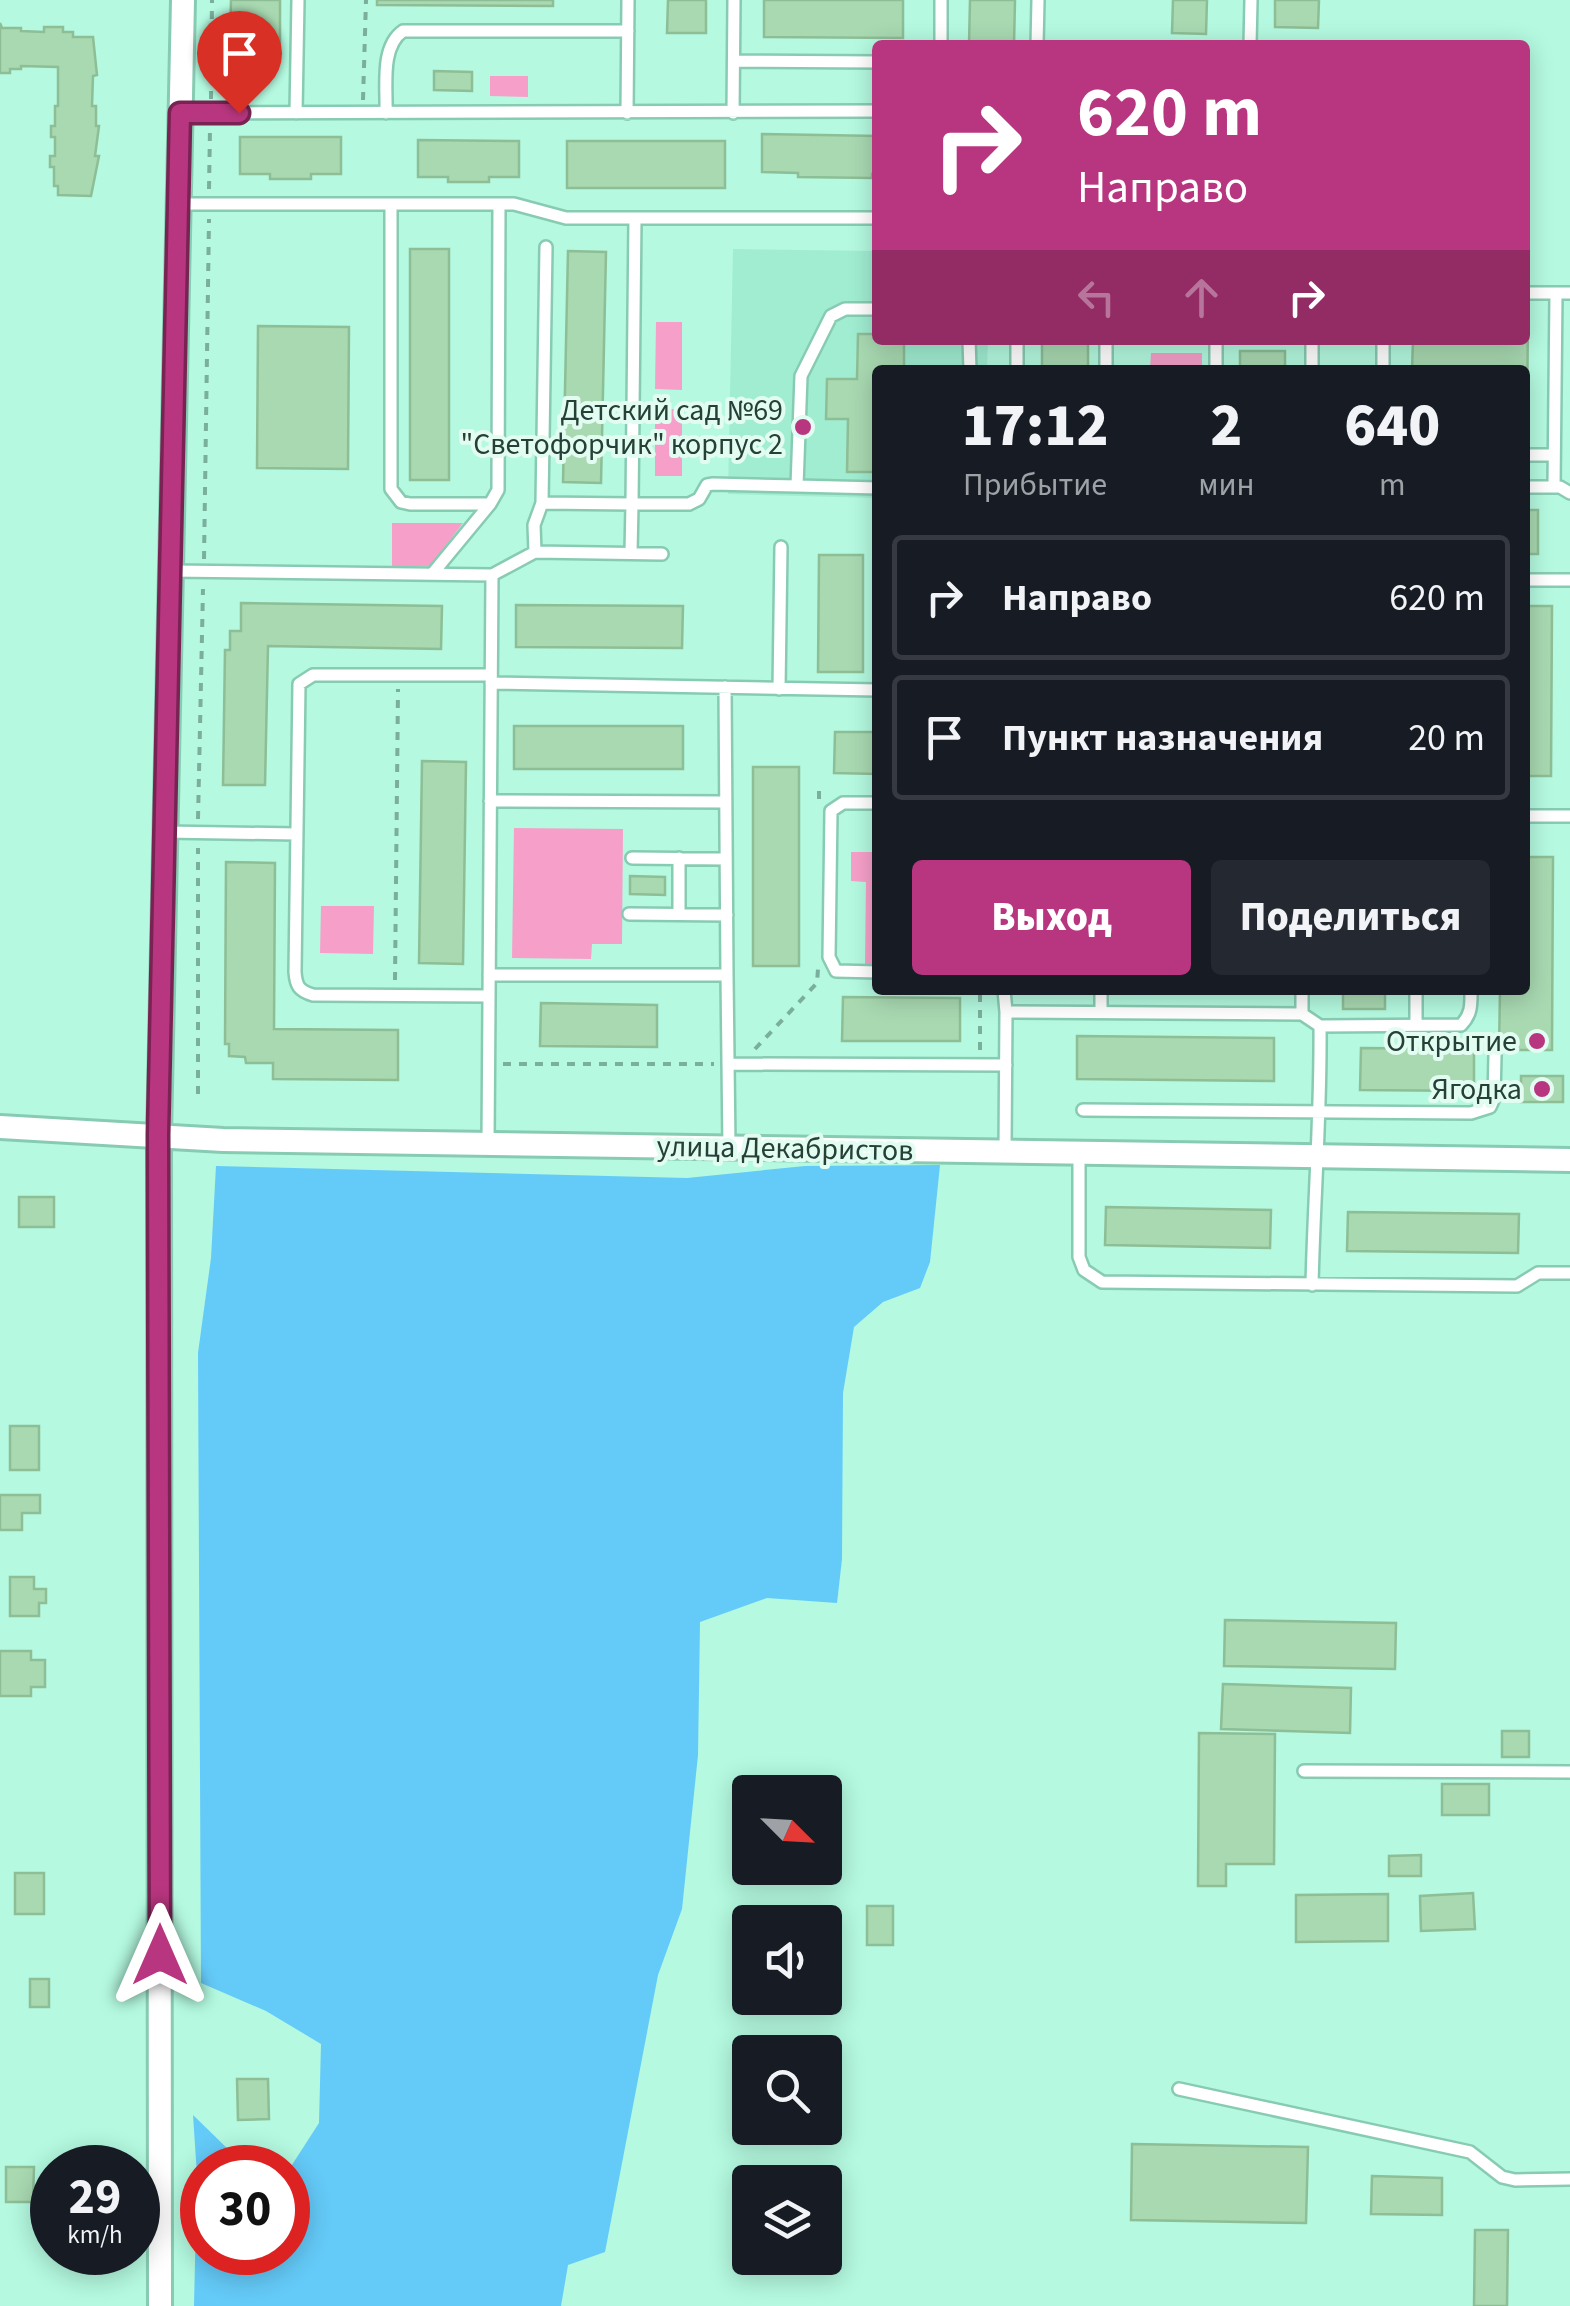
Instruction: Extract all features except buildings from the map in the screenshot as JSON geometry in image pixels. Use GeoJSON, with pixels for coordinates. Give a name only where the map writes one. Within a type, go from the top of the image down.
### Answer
{"type":"FeatureCollection","features":[{"type":"Feature","properties":{"kind":"street"},"geometry":{"type":"LineString","coordinates":[[160,2306],[158,1135],[183,0]]}},
{"type":"Feature","properties":{"kind":"street","name":"улица Декабристов"},"geometry":{"type":"LineString","coordinates":[[0,1128],[223,1140],[1570,1160]]}},
{"type":"Feature","properties":{"kind":"lane"},"geometry":{"type":"LineString","coordinates":[[296,113],[298,0]]}},
{"type":"Feature","properties":{"kind":"lane"},"geometry":{"type":"LineString","coordinates":[[627,113],[628,0]]}},
{"type":"Feature","properties":{"kind":"lane"},"geometry":{"type":"LineString","coordinates":[[734,0],[734,113]]}},
{"type":"Feature","properties":{"kind":"lane"},"geometry":{"type":"LineString","coordinates":[[941,0],[941,40]]}},
{"type":"Feature","properties":{"kind":"lane"},"geometry":{"type":"LineString","coordinates":[[1037,40],[1038,0]]}},
{"type":"Feature","properties":{"kind":"lane"},"geometry":{"type":"LineString","coordinates":[[1250,0],[1250,40]]}},
{"type":"Feature","properties":{"kind":"lane"},"geometry":{"type":"LineString","coordinates":[[386,113],[389,48],[403,31],[628,31]]}},
{"type":"Feature","properties":{"kind":"lane"},"geometry":{"type":"LineString","coordinates":[[734,61],[872,62]]}},
{"type":"Feature","properties":{"kind":"lane"},"geometry":{"type":"LineString","coordinates":[[180,113],[872,111]]}},
{"type":"Feature","properties":{"kind":"lane"},"geometry":{"type":"LineString","coordinates":[[178,204],[514,204],[566,218],[872,218]]}},
{"type":"Feature","properties":{"kind":"lane"},"geometry":{"type":"LineString","coordinates":[[391,204],[391,489],[401,502],[410,504],[490,504]]}},
{"type":"Feature","properties":{"kind":"lane"},"geometry":{"type":"LineString","coordinates":[[433,574],[498,490],[499,204]]}},
{"type":"Feature","properties":{"kind":"lane"},"geometry":{"type":"LineString","coordinates":[[631,553],[635,218]]}},
{"type":"Feature","properties":{"kind":"lane"},"geometry":{"type":"LineString","coordinates":[[534,552],[534,525],[542,503],[546,247]]}},
{"type":"Feature","properties":{"kind":"lane"},"geometry":{"type":"LineString","coordinates":[[1530,293],[1563,293],[1554,488]]}},
{"type":"Feature","properties":{"kind":"lane"},"geometry":{"type":"LineString","coordinates":[[797,486],[801,376],[831,316],[846,310],[872,310]]}},
{"type":"Feature","properties":{"kind":"lane"},"geometry":{"type":"LineString","coordinates":[[1530,455],[1554,455]]}},
{"type":"Feature","properties":{"kind":"lane"},"geometry":{"type":"LineString","coordinates":[[542,503],[689,504],[696,502],[707,485],[713,484],[872,488]]}},
{"type":"Feature","properties":{"kind":"lane"},"geometry":{"type":"LineString","coordinates":[[1530,487],[1570,493]]}},
{"type":"Feature","properties":{"kind":"lane"},"geometry":{"type":"LineString","coordinates":[[779,689],[781,547]]}},
{"type":"Feature","properties":{"kind":"lane"},"geometry":{"type":"LineString","coordinates":[[169,571],[492,574],[534,552],[662,554]]}},
{"type":"Feature","properties":{"kind":"lane"},"geometry":{"type":"LineString","coordinates":[[488,1143],[492,574]]}},
{"type":"Feature","properties":{"kind":"lane"},"geometry":{"type":"LineString","coordinates":[[1530,580],[1570,580]]}},
{"type":"Feature","properties":{"kind":"lane"},"geometry":{"type":"LineString","coordinates":[[489,996],[313,995],[302,992],[296,984],[299,684],[314,675],[398,674],[872,690]]}},
{"type":"Feature","properties":{"kind":"lane"},"geometry":{"type":"LineString","coordinates":[[725,687],[728,975],[735,1064],[729,1147]]}},
{"type":"Feature","properties":{"kind":"lane"},"geometry":{"type":"LineString","coordinates":[[490,801],[725,802]]}},
{"type":"Feature","properties":{"kind":"lane"},"geometry":{"type":"LineString","coordinates":[[872,803],[843,803],[832,810],[829,917],[830,964],[836,971],[872,972]]}},
{"type":"Feature","properties":{"kind":"lane"},"geometry":{"type":"LineString","coordinates":[[1530,816],[1570,816]]}},
{"type":"Feature","properties":{"kind":"lane"},"geometry":{"type":"LineString","coordinates":[[164,832],[296,834]]}},
{"type":"Feature","properties":{"kind":"lane"},"geometry":{"type":"LineString","coordinates":[[632,858],[726,859]]}},
{"type":"Feature","properties":{"kind":"lane"},"geometry":{"type":"LineString","coordinates":[[678,914],[679,858]]}},
{"type":"Feature","properties":{"kind":"lane"},"geometry":{"type":"LineString","coordinates":[[629,914],[727,915]]}},
{"type":"Feature","properties":{"kind":"lane"},"geometry":{"type":"LineString","coordinates":[[489,975],[728,975]]}},
{"type":"Feature","properties":{"kind":"lane"},"geometry":{"type":"LineString","coordinates":[[1004,995],[1005,1151]]}},
{"type":"Feature","properties":{"kind":"lane"},"geometry":{"type":"LineString","coordinates":[[1101,995],[1101,1012]]}},
{"type":"Feature","properties":{"kind":"lane"},"geometry":{"type":"LineString","coordinates":[[1302,995],[1302,1014]]}},
{"type":"Feature","properties":{"kind":"lane"},"geometry":{"type":"LineString","coordinates":[[1416,995],[1416,1026]]}},
{"type":"Feature","properties":{"kind":"lane"},"geometry":{"type":"LineString","coordinates":[[1006,1012],[1302,1014],[1320,1026],[1461,1025],[1471,1008],[1471,995]]}},
{"type":"Feature","properties":{"kind":"lane"},"geometry":{"type":"LineString","coordinates":[[1312,1285],[1319,1156],[1320,1026]]}},
{"type":"Feature","properties":{"kind":"lane"},"geometry":{"type":"LineString","coordinates":[[1083,1110],[1482,1111],[1490,1108],[1494,1098],[1495,1055]]}},
{"type":"Feature","properties":{"kind":"lane"},"geometry":{"type":"LineString","coordinates":[[735,1064],[1006,1065]]}},
{"type":"Feature","properties":{"kind":"lane"},"geometry":{"type":"LineString","coordinates":[[1079,1154],[1079,1257],[1084,1270],[1102,1282],[1517,1286],[1538,1272],[1570,1272]]}},
{"type":"Feature","properties":{"kind":"lane"},"geometry":{"type":"LineString","coordinates":[[1304,1771],[1570,1772]]}},
{"type":"Feature","properties":{"kind":"lane"},"geometry":{"type":"LineString","coordinates":[[1179,2089],[1470,2152],[1502,2177],[1515,2180],[1570,2179]]}},
{"type":"Feature","properties":{"kind":"path"},"geometry":{"type":"LineString","coordinates":[[198,1094],[198,832],[212,0]]}},
{"type":"Feature","properties":{"kind":"path"},"geometry":{"type":"LineString","coordinates":[[363,113],[366,0]]}},
{"type":"Feature","properties":{"kind":"path"},"geometry":{"type":"LineString","coordinates":[[394,996],[398,674]]}},
{"type":"Feature","properties":{"kind":"path"},"geometry":{"type":"LineString","coordinates":[[819,786],[819,806]]}},
{"type":"Feature","properties":{"kind":"path"},"geometry":{"type":"LineString","coordinates":[[488,1064],[735,1064],[818,983],[818,963]]}},
{"type":"Feature","properties":{"kind":"path"},"geometry":{"type":"LineString","coordinates":[[980,995],[980,1065]]}},
{"type":"Feature","properties":{"kind":"shaded area"},"geometry":{"type":"Polygon","coordinates":[[[490,76],[528,76],[528,97],[490,96],[490,76]]]}},
{"type":"Feature","properties":{"kind":"shaded area","name":"Детский сад №69 \"Светофорчик\" корпус 2"},"geometry":{"type":"Polygon","coordinates":[[[733,249],[872,251],[872,345],[988,345],[987,365],[872,365],[872,498],[728,494],[733,249]]]}},
{"type":"Feature","properties":{"kind":"shaded area"},"geometry":{"type":"Polygon","coordinates":[[[656,322],[682,322],[682,390],[655,389],[656,322]]]}},
{"type":"Feature","properties":{"kind":"shaded area"},"geometry":{"type":"Polygon","coordinates":[[[1151,353],[1202,353],[1202,365],[1150,365],[1151,353]]]}},
{"type":"Feature","properties":{"kind":"shaded area"},"geometry":{"type":"Polygon","coordinates":[[[655,409],[682,409],[682,476],[655,476],[655,409]]]}},
{"type":"Feature","properties":{"kind":"shaded area"},"geometry":{"type":"Polygon","coordinates":[[[392,523],[463,523],[430,566],[392,566],[392,523]]]}},
{"type":"Feature","properties":{"kind":"shaded area"},"geometry":{"type":"Polygon","coordinates":[[[514,828],[623,829],[622,944],[592,944],[591,959],[512,958],[514,828]]]}},
{"type":"Feature","properties":{"kind":"shaded area"},"geometry":{"type":"Polygon","coordinates":[[[851,852],[872,852],[872,964],[865,964],[866,882],[851,881],[851,852]]]}},
{"type":"Feature","properties":{"kind":"shaded area"},"geometry":{"type":"Polygon","coordinates":[[[321,906],[374,906],[373,954],[320,953],[321,906]]]}},
{"type":"Feature","properties":{"kind":"water"},"geometry":{"type":"Polygon","coordinates":[[[940,1165],[930,1262],[920,1288],[883,1302],[854,1327],[843,1393],[842,1559],[837,1603],[767,1598],[700,1622],[698,1755],[682,1909],[658,1975],[605,2252],[568,2265],[561,2306],[194,2306],[195,2275],[310,2275],[310,2145],[305,2145],[319,2123],[321,2044],[266,2011],[201,1983],[198,1353],[211,1258],[216,1166],[687,1178],[805,1166],[940,1165]]]}},
{"type":"Feature","properties":{"kind":"water"},"geometry":{"type":"Polygon","coordinates":[[[193,2115],[224,2145],[195,2145],[193,2115]]]}},
{"type":"Feature","properties":{"kind":"place","name":"Детский сад №69 \"Светофорчик\" корпус 2"},"geometry":{"type":"Point","coordinates":[803,427]}},
{"type":"Feature","properties":{"kind":"place","name":"Открытие"},"geometry":{"type":"Point","coordinates":[1537,1041]}},
{"type":"Feature","properties":{"kind":"place","name":"Ягодка"},"geometry":{"type":"Point","coordinates":[1542,1089]}},
{"type":"Feature","properties":{"kind":"route"},"geometry":{"type":"LineString","coordinates":[[160,1955],[158,1135],[180,113],[239,113]]}}]}
